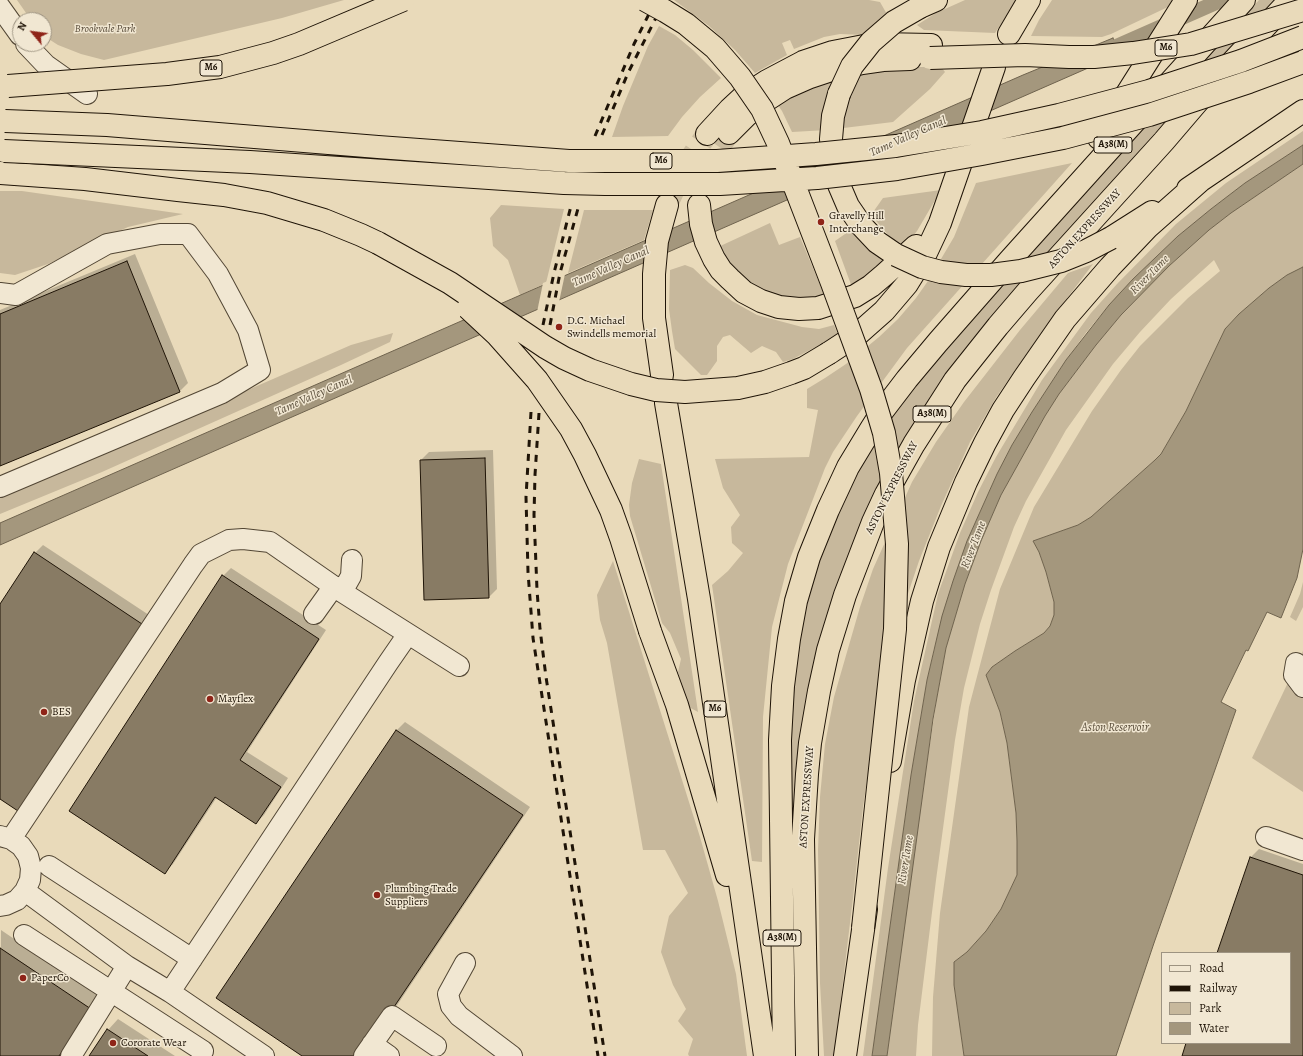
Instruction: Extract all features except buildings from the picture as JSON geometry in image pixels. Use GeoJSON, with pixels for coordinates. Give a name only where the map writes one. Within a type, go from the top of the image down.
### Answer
{"type":"FeatureCollection","features":[{"type":"Feature","properties":{"kind":"highway","name":"M6"},"geometry":{"type":"LineString","coordinates":[[4,86],[167,74],[220,67],[259,57],[299,44],[403,0]]}},
{"type":"Feature","properties":{"kind":"highway"},"geometry":{"type":"LineString","coordinates":[[645,0],[686,24],[715,48],[740,77],[762,109],[778,143],[829,276],[871,389],[884,433],[893,484],[897,544],[895,629],[863,928]]}},
{"type":"Feature","properties":{"kind":"highway"},"geometry":{"type":"LineString","coordinates":[[936,0],[902,16],[871,42],[858,58],[839,94],[833,116],[831,131],[832,155],[836,177],[848,206],[861,225],[877,242],[900,258],[922,267],[958,275],[991,275],[1034,268],[1067,259],[1099,245],[1200,181],[1303,111]]}},
{"type":"Feature","properties":{"kind":"highway"},"geometry":{"type":"LineString","coordinates":[[1009,34],[1029,0]]}},
{"type":"Feature","properties":{"kind":"highway","name":"A38(M)"},"geometry":{"type":"LineString","coordinates":[[1009,261],[1077,170],[1108,125],[1186,0]]}},
{"type":"Feature","properties":{"kind":"highway","name":"ASTON EXPRESSWAY"},"geometry":{"type":"LineString","coordinates":[[774,1047],[780,740],[785,667],[796,601],[809,556],[828,510],[848,467],[871,429],[888,403],[923,360],[1009,261],[1244,0]]}},
{"type":"Feature","properties":{"kind":"highway","name":"ASTON EXPRESSWAY"},"geometry":{"type":"LineString","coordinates":[[807,1048],[803,839],[806,774],[819,692],[828,650],[844,596],[873,522],[886,494],[914,444],[955,380],[1023,297],[1164,141],[1223,72],[1290,0]]}},
{"type":"Feature","properties":{"kind":"highway","name":"M6"},"geometry":{"type":"LineString","coordinates":[[707,134],[729,125],[775,94],[794,84],[818,74],[855,64],[930,52],[1069,57],[1094,57],[1133,53],[1191,44],[1303,10]]}},
{"type":"Feature","properties":{"kind":"highway","name":"M6"},"geometry":{"type":"LineString","coordinates":[[3,121],[150,128],[554,160],[717,161],[816,154],[896,146],[982,132],[1059,115],[1149,91],[1241,61],[1303,37]]}},
{"type":"Feature","properties":{"kind":"highway","name":"M6"},"geometry":{"type":"LineString","coordinates":[[2,151],[234,161],[571,183],[720,184],[817,178],[897,168],[982,154],[1063,138],[1149,116],[1303,62]]}},
{"type":"Feature","properties":{"kind":"highway","name":"M6"},"geometry":{"type":"LineString","coordinates":[[2,173],[85,179],[224,195],[267,203],[324,220],[378,243],[450,283],[545,347],[590,370],[631,384],[656,390],[685,392],[738,388],[765,382],[791,373],[804,368],[829,354],[858,334],[880,315],[896,298],[925,255],[940,223],[992,73]]}},
{"type":"Feature","properties":{"kind":"highway"},"geometry":{"type":"LineString","coordinates":[[845,1056],[863,928],[902,688],[922,601],[939,547],[966,482],[1003,410],[1045,346],[1065,319],[1110,267],[1148,228],[1200,181]]}},
{"type":"Feature","properties":{"kind":"highway"},"geometry":{"type":"LineString","coordinates":[[662,375],[654,314],[654,274],[657,241],[667,205]]}},
{"type":"Feature","properties":{"kind":"highway","name":"M6"},"geometry":{"type":"LineString","coordinates":[[699,205],[701,224],[706,242],[721,270],[744,292],[761,301],[779,307],[799,309],[818,308],[855,296],[884,275],[940,223]]}},
{"type":"Feature","properties":{"kind":"highway","name":"M6"},"geometry":{"type":"LineString","coordinates":[[378,243],[429,276],[475,314],[518,357],[554,404],[586,455],[602,489],[621,538],[650,631],[679,713],[750,953],[774,1047]]}},
{"type":"Feature","properties":{"kind":"highway","name":"M6"},"geometry":{"type":"LineString","coordinates":[[666,403],[699,599],[750,953]]}},
{"type":"Feature","properties":{"kind":"street"},"geometry":{"type":"LineString","coordinates":[[0,7],[12,24]]}},
{"type":"Feature","properties":{"kind":"street"},"geometry":{"type":"LineString","coordinates":[[34,52],[46,65],[87,94]]}},
{"type":"Feature","properties":{"kind":"street"},"geometry":{"type":"LineString","coordinates":[[0,293],[16,295],[107,244],[160,234],[188,234],[218,274],[248,330],[260,370],[222,393],[0,487]]}},
{"type":"Feature","properties":{"kind":"street"},"geometry":{"type":"LineString","coordinates":[[0,906],[17,900],[25,891],[30,880],[31,868],[28,856],[21,846],[6,837],[201,554],[229,540],[243,539],[270,542],[338,589],[460,666]]}},
{"type":"Feature","properties":{"kind":"street"},"geometry":{"type":"LineString","coordinates":[[314,614],[351,576],[352,560]]}},
{"type":"Feature","properties":{"kind":"street"},"geometry":{"type":"LineString","coordinates":[[170,992],[383,669],[408,634]]}},
{"type":"Feature","properties":{"kind":"street"},"geometry":{"type":"LineString","coordinates":[[1296,663],[1294,675],[1303,687]]}},
{"type":"Feature","properties":{"kind":"street"},"geometry":{"type":"LineString","coordinates":[[1266,837],[1303,850]]}},
{"type":"Feature","properties":{"kind":"street"},"geometry":{"type":"LineString","coordinates":[[49,866],[192,959]]}},
{"type":"Feature","properties":{"kind":"street"},"geometry":{"type":"LineString","coordinates":[[25,891],[127,966],[170,992],[220,1026],[253,1053]]}},
{"type":"Feature","properties":{"kind":"street"},"geometry":{"type":"LineString","coordinates":[[24,935],[202,1054],[220,1026]]}},
{"type":"Feature","properties":{"kind":"street"},"geometry":{"type":"LineString","coordinates":[[465,963],[448,994],[451,1006],[459,1016],[512,1056]]}},
{"type":"Feature","properties":{"kind":"street"},"geometry":{"type":"LineString","coordinates":[[71,1056],[127,966]]}},
{"type":"Feature","properties":{"kind":"street"},"geometry":{"type":"LineString","coordinates":[[389,1056],[368,1050],[392,1016],[436,1046]]}},
{"type":"Feature","properties":{"kind":"green space","name":"Brookvale Park"},"geometry":{"type":"Polygon","coordinates":[[[17,0],[344,0],[282,18],[104,60],[81,54],[52,41],[52,12],[25,12],[17,0]]]}},
{"type":"Feature","properties":{"kind":"green space"},"geometry":{"type":"Polygon","coordinates":[[[674,0],[869,0],[880,2],[888,16],[865,35],[840,34],[824,37],[794,49],[790,40],[782,43],[787,55],[755,73],[735,50],[709,26],[674,0]]]}},
{"type":"Feature","properties":{"kind":"green space"},"geometry":{"type":"Polygon","coordinates":[[[965,0],[1017,0],[995,33],[924,30],[917,25],[936,13],[965,0]]]}},
{"type":"Feature","properties":{"kind":"green space"},"geometry":{"type":"Polygon","coordinates":[[[1052,0],[1173,0],[1170,6],[1102,37],[1031,36],[1052,0]]]}},
{"type":"Feature","properties":{"kind":"green space"},"geometry":{"type":"Polygon","coordinates":[[[1259,0],[1275,0],[1018,288],[866,516],[794,835],[790,840],[790,762],[794,679],[800,632],[813,580],[824,547],[841,503],[874,439],[948,343],[1121,150],[1259,0]]]}},
{"type":"Feature","properties":{"kind":"green space"},"geometry":{"type":"Polygon","coordinates":[[[659,26],[675,35],[693,50],[721,78],[700,97],[682,117],[668,136],[612,137],[648,46],[659,26]]]}},
{"type":"Feature","properties":{"kind":"green space"},"geometry":{"type":"Polygon","coordinates":[[[907,67],[941,67],[945,72],[930,89],[893,122],[827,130],[792,132],[782,111],[775,101],[821,80],[907,67]]]}},
{"type":"Feature","properties":{"kind":"green space"},"geometry":{"type":"Polygon","coordinates":[[[1303,131],[1303,145],[1245,183],[1178,236],[1133,279],[1109,305],[1085,334],[1062,366],[1012,445],[997,474],[967,541],[934,649],[927,680],[911,775],[872,1056],[863,1056],[888,868],[914,701],[938,594],[960,533],[978,492],[996,457],[1042,380],[1091,313],[1117,284],[1176,224],[1226,183],[1303,131]]]}},
{"type":"Feature","properties":{"kind":"green space"},"geometry":{"type":"Polygon","coordinates":[[[1072,163],[907,348],[857,416],[833,452],[825,468],[788,564],[772,627],[763,717],[762,862],[752,861],[712,585],[728,571],[743,553],[732,543],[731,527],[740,515],[723,488],[715,459],[809,457],[818,410],[807,408],[807,389],[846,364],[879,337],[898,319],[916,298],[954,237],[976,183],[1072,163]]]}},
{"type":"Feature","properties":{"kind":"green space"},"geometry":{"type":"Polygon","coordinates":[[[1303,164],[1303,267],[1287,275],[1269,288],[1239,314],[1225,329],[1186,411],[1161,454],[1091,517],[1078,525],[1033,541],[1039,552],[1046,572],[1054,602],[1054,616],[1050,626],[1044,633],[992,667],[986,675],[1000,712],[1007,743],[1016,813],[1017,875],[1001,909],[986,931],[967,952],[954,962],[954,985],[964,1056],[932,1056],[933,997],[940,913],[969,707],[1000,589],[1034,507],[1092,411],[1140,346],[1188,298],[1220,271],[1214,260],[1171,299],[1113,364],[1066,430],[1026,501],[1014,527],[991,590],[980,624],[964,688],[955,740],[936,880],[918,1025],[916,1056],[887,1056],[915,843],[939,684],[946,648],[965,584],[981,541],[1001,495],[1059,394],[1121,315],[1169,266],[1209,230],[1231,213],[1303,164]]]}},
{"type":"Feature","properties":{"kind":"green space"},"geometry":{"type":"Polygon","coordinates":[[[941,190],[917,231],[905,246],[890,237],[871,215],[883,198],[941,190]]]}},
{"type":"Feature","properties":{"kind":"green space"},"geometry":{"type":"Polygon","coordinates":[[[0,191],[22,191],[183,214],[128,227],[48,264],[15,275],[0,273],[0,191]]]}},
{"type":"Feature","properties":{"kind":"green space"},"geometry":{"type":"Polygon","coordinates":[[[501,205],[564,209],[546,283],[520,295],[508,260],[493,246],[490,218],[501,205]]]}},
{"type":"Feature","properties":{"kind":"green space"},"geometry":{"type":"Polygon","coordinates":[[[584,210],[653,210],[644,240],[568,273],[584,210]]]}},
{"type":"Feature","properties":{"kind":"green space"},"geometry":{"type":"Polygon","coordinates":[[[770,223],[779,245],[800,237],[826,299],[786,301],[746,283],[716,248],[770,223]]]}},
{"type":"Feature","properties":{"kind":"green space"},"geometry":{"type":"Polygon","coordinates":[[[855,227],[888,262],[853,290],[835,241],[855,227]]]}},
{"type":"Feature","properties":{"kind":"green space"},"geometry":{"type":"Polygon","coordinates":[[[1093,264],[1052,318],[997,396],[970,442],[941,506],[919,561],[884,665],[863,807],[834,1056],[824,1056],[820,983],[818,850],[820,797],[825,744],[834,697],[860,607],[873,569],[912,482],[936,442],[964,402],[1020,330],[1068,273],[1093,264]]]}},
{"type":"Feature","properties":{"kind":"green space"},"geometry":{"type":"Polygon","coordinates":[[[685,265],[693,268],[732,301],[757,315],[802,327],[819,329],[834,325],[838,335],[793,359],[783,362],[776,352],[762,346],[751,353],[730,335],[723,337],[717,346],[717,361],[707,375],[701,375],[675,349],[672,331],[669,309],[670,270],[685,265]]]}},
{"type":"Feature","properties":{"kind":"green space"},"geometry":{"type":"Polygon","coordinates":[[[393,333],[390,342],[341,365],[102,472],[0,514],[0,498],[351,345],[393,333]]]}},
{"type":"Feature","properties":{"kind":"green space"},"geometry":{"type":"Polygon","coordinates":[[[639,459],[661,464],[698,712],[687,706],[678,672],[681,659],[670,633],[662,623],[630,516],[629,505],[632,483],[639,459]]]}},
{"type":"Feature","properties":{"kind":"green space"},"geometry":{"type":"Polygon","coordinates":[[[613,561],[700,837],[718,901],[736,974],[747,1056],[689,1056],[688,1054],[693,1039],[678,1021],[686,1009],[673,985],[661,952],[669,916],[688,893],[665,850],[643,850],[607,643],[600,620],[597,595],[613,561]]]}},
{"type":"Feature","properties":{"kind":"green space"},"geometry":{"type":"Polygon","coordinates":[[[1303,582],[1303,607],[1296,621],[1290,617],[1300,594],[1303,582]]]}},
{"type":"Feature","properties":{"kind":"green space"},"geometry":{"type":"Polygon","coordinates":[[[1303,651],[1303,792],[1252,758],[1303,651]]]}},
{"type":"Feature","properties":{"kind":"water"},"geometry":{"type":"Polygon","coordinates":[[[1113,38],[1120,54],[0,545],[0,523],[1023,75],[1113,38]]]}},
{"type":"Feature","properties":{"kind":"water","name":"River Tame"},"geometry":{"type":"Polygon","coordinates":[[[1303,145],[1303,164],[1231,213],[1209,230],[1169,266],[1121,315],[1059,394],[1001,495],[981,541],[965,584],[946,648],[933,719],[887,1056],[872,1056],[911,775],[927,680],[942,616],[953,581],[967,541],[997,474],[1012,445],[1066,360],[1109,305],[1133,279],[1178,236],[1211,209],[1245,183],[1303,145]]]}},
{"type":"Feature","properties":{"kind":"water","name":"Aston Reservoir"},"geometry":{"type":"Polygon","coordinates":[[[1303,267],[1303,549],[1297,578],[1281,618],[1267,612],[1248,651],[1246,650],[1221,702],[1236,710],[1116,1056],[964,1056],[954,985],[954,962],[967,952],[986,931],[1001,909],[1017,875],[1016,813],[1007,743],[1000,712],[986,675],[992,667],[1044,633],[1050,626],[1054,615],[1054,602],[1046,572],[1039,552],[1033,541],[1078,525],[1091,517],[1161,454],[1186,411],[1225,329],[1239,314],[1269,288],[1287,275],[1303,267]]]}},
{"type":"Feature","properties":{"kind":"pier"},"geometry":{"type":"Polygon","coordinates":[[[565,274],[559,302],[537,312],[543,283],[565,274]]]}},
{"type":"Feature","properties":{"kind":"waterway","name":"Tame Valley Canal"},"geometry":{"type":"LineString","coordinates":[[1106,51],[1222,0]]}},
{"type":"Feature","properties":{"kind":"tunnel"},"geometry":{"type":"LineString","coordinates":[[704,176],[709,162],[729,133]]}},
{"type":"Feature","properties":{"kind":"tunnel"},"geometry":{"type":"LineString","coordinates":[[669,200],[684,168],[707,134]]}},
{"type":"Feature","properties":{"kind":"railway"},"geometry":{"type":"LineString","coordinates":[[595,136],[634,44],[656,0]]}},
{"type":"Feature","properties":{"kind":"railway"},"geometry":{"type":"LineString","coordinates":[[602,135],[628,73],[665,0]]}},
{"type":"Feature","properties":{"kind":"railway"},"geometry":{"type":"LineString","coordinates":[[550,325],[560,273],[579,205]]}},
{"type":"Feature","properties":{"kind":"railway"},"geometry":{"type":"LineString","coordinates":[[543,325],[554,273],[571,206]]}},
{"type":"Feature","properties":{"kind":"railway"},"geometry":{"type":"LineString","coordinates":[[531,412],[526,497],[528,572],[533,638],[598,1056]]}},
{"type":"Feature","properties":{"kind":"railway"},"geometry":{"type":"LineString","coordinates":[[539,413],[534,515],[540,629],[546,677],[605,1056]]}},
{"type":"Feature","properties":{"kind":"place","name":"Gravelly Hill Interchange"},"geometry":{"type":"Point","coordinates":[821,222]}},
{"type":"Feature","properties":{"kind":"place","name":"D.C. Michael Swindells memorial"},"geometry":{"type":"Point","coordinates":[559,327]}},
{"type":"Feature","properties":{"kind":"place","name":"Mayflex"},"geometry":{"type":"Point","coordinates":[210,699]}},
{"type":"Feature","properties":{"kind":"place","name":"BES"},"geometry":{"type":"Point","coordinates":[44,712]}},
{"type":"Feature","properties":{"kind":"place","name":"Plumbing Trade Suppliers"},"geometry":{"type":"Point","coordinates":[377,895]}},
{"type":"Feature","properties":{"kind":"place","name":"PaperCo"},"geometry":{"type":"Point","coordinates":[23,978]}},
{"type":"Feature","properties":{"kind":"place","name":"Cororate Wear"},"geometry":{"type":"Point","coordinates":[113,1043]}}]}
